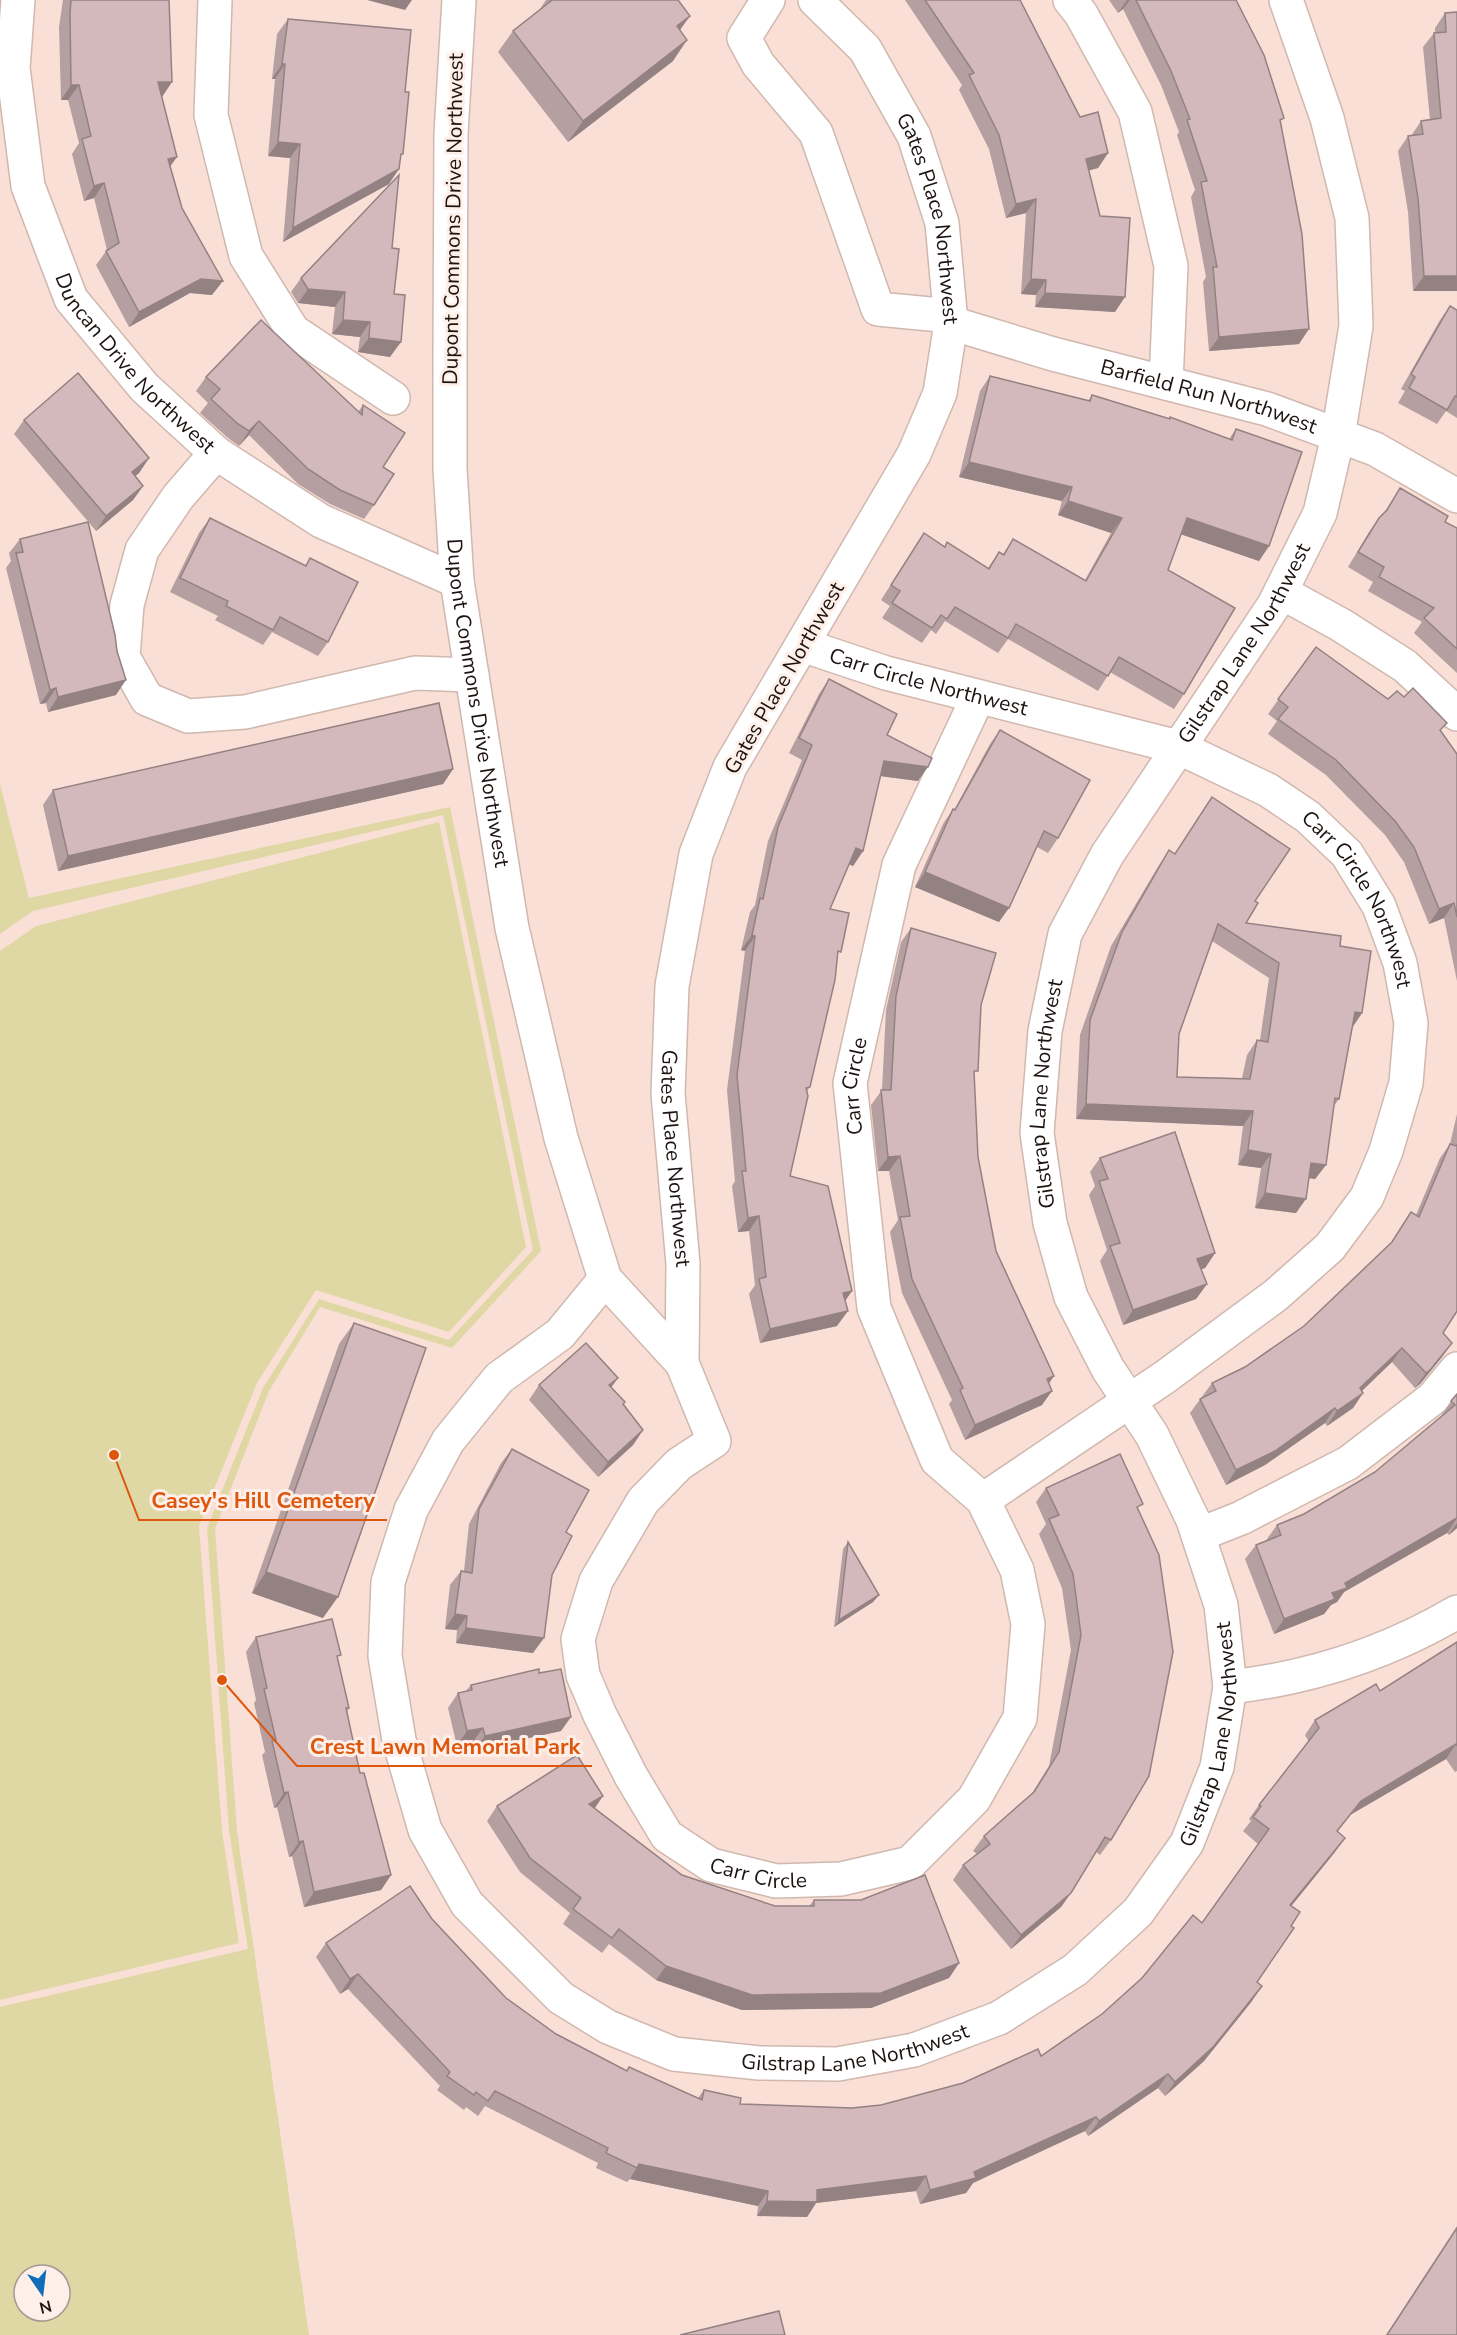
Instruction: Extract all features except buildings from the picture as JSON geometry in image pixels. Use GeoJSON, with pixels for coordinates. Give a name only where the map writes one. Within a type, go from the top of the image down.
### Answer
{"type":"FeatureCollection","features":[{"type":"Feature","properties":{"kind":"street","name":"Duncan Drive Northwest"},"geometry":{"type":"LineString","coordinates":[[18,0],[13,68],[28,186],[71,299],[144,387],[216,453],[321,521],[457,581]]}},
{"type":"Feature","properties":{"kind":"street"},"geometry":{"type":"LineString","coordinates":[[215,0],[212,115],[246,256],[293,331],[393,398]]}},
{"type":"Feature","properties":{"kind":"street","name":"Dupont Commons Drive Northwest"},"geometry":{"type":"LineString","coordinates":[[459,0],[451,134],[450,470],[457,581],[512,928],[561,1138],[605,1279],[682,1363]]}},
{"type":"Feature","properties":{"kind":"street","name":"Barfield Run Northwest"},"geometry":{"type":"LineString","coordinates":[[768,0],[744,38],[758,64],[816,133],[878,309],[951,319],[1053,354],[1266,409],[1375,449],[1457,496]]}},
{"type":"Feature","properties":{"kind":"street","name":"Gates Place Northwest"},"geometry":{"type":"LineString","coordinates":[[714,1441],[682,1363],[683,1264],[668,1094],[672,986],[696,854],[730,767],[914,454],[940,393],[951,319],[942,223],[914,136],[865,49],[815,0]]}},
{"type":"Feature","properties":{"kind":"street"},"geometry":{"type":"LineString","coordinates":[[1070,0],[1081,14],[1135,112],[1171,266],[1166,383]]}},
{"type":"Feature","properties":{"kind":"street","name":"Gilstrap Lane Northwest"},"geometry":{"type":"LineString","coordinates":[[605,1279],[560,1334],[499,1378],[448,1441],[411,1510],[388,1582],[385,1656],[399,1740],[425,1830],[467,1904],[561,1998],[608,2027],[674,2054],[759,2063],[838,2064],[914,2050],[999,2019],[1075,1970],[1130,1920],[1187,1843],[1217,1767],[1230,1688],[1221,1605],[1193,1520],[1152,1435],[1108,1369],[1071,1297],[1050,1223],[1037,1133],[1045,1030],[1065,934],[1107,855],[1281,592],[1320,513],[1338,436],[1356,326],[1352,218],[1327,118],[1286,0]]}},
{"type":"Feature","properties":{"kind":"street"},"geometry":{"type":"LineString","coordinates":[[216,453],[178,497],[142,550],[127,605],[123,657],[147,699],[188,716],[245,712],[415,673],[472,675]]}},
{"type":"Feature","properties":{"kind":"street"},"geometry":{"type":"LineString","coordinates":[[1281,592],[1341,625],[1405,666],[1457,714]]}},
{"type":"Feature","properties":{"kind":"street","name":"Carr Circle Northwest"},"geometry":{"type":"LineString","coordinates":[[802,645],[886,673],[1178,747],[1268,790],[1308,817],[1347,854],[1379,906],[1400,963],[1411,1023],[1406,1083],[1386,1151],[1367,1197],[1330,1247],[1276,1295],[1129,1401]]}},
{"type":"Feature","properties":{"kind":"street","name":"Carr Circle"},"geometry":{"type":"LineString","coordinates":[[714,1441],[679,1464],[643,1501],[596,1581],[578,1639],[583,1675],[600,1715],[631,1776],[667,1836],[711,1865],[776,1881],[841,1880],[910,1863],[974,1799],[1020,1718],[1028,1624],[1017,1570],[983,1500],[936,1460],[874,1308],[850,1083],[899,865],[978,697]]}},
{"type":"Feature","properties":{"kind":"street"},"geometry":{"type":"LineString","coordinates":[[1198,1535],[1241,1518],[1348,1463],[1433,1398],[1457,1369]]}},
{"type":"Feature","properties":{"kind":"street"},"geometry":{"type":"LineString","coordinates":[[983,1500],[1129,1401]]}},
{"type":"Feature","properties":{"kind":"street"},"geometry":{"type":"LineString","coordinates":[[1230,1688],[1268,1683],[1348,1663],[1427,1630],[1457,1612]]}},
{"type":"Feature","properties":{"kind":"shaded area"},"geometry":{"type":"Polygon","coordinates":[[[0,784],[29,898],[450,807],[541,1251],[452,1348],[320,1307],[269,1391],[215,1529],[237,1831],[309,2335],[0,2335],[0,2007],[248,1949],[229,1831],[207,1528],[263,1388],[319,1299],[449,1340],[533,1250],[443,815],[33,911],[0,934],[0,784]]]}},
{"type":"Feature","properties":{"kind":"shaded area"},"geometry":{"type":"Polygon","coordinates":[[[439,822],[526,1247],[449,1332],[316,1290],[257,1383],[199,1526],[222,1831],[239,1943],[0,2000],[0,951],[36,926],[439,822]]]}},
{"type":"Feature","properties":{"kind":"place","name":"Casey's Hill Cemetery"},"geometry":{"type":"Point","coordinates":[114,1455]}},
{"type":"Feature","properties":{"kind":"place","name":"Crest Lawn Memorial Park"},"geometry":{"type":"Point","coordinates":[222,1680]}}]}
